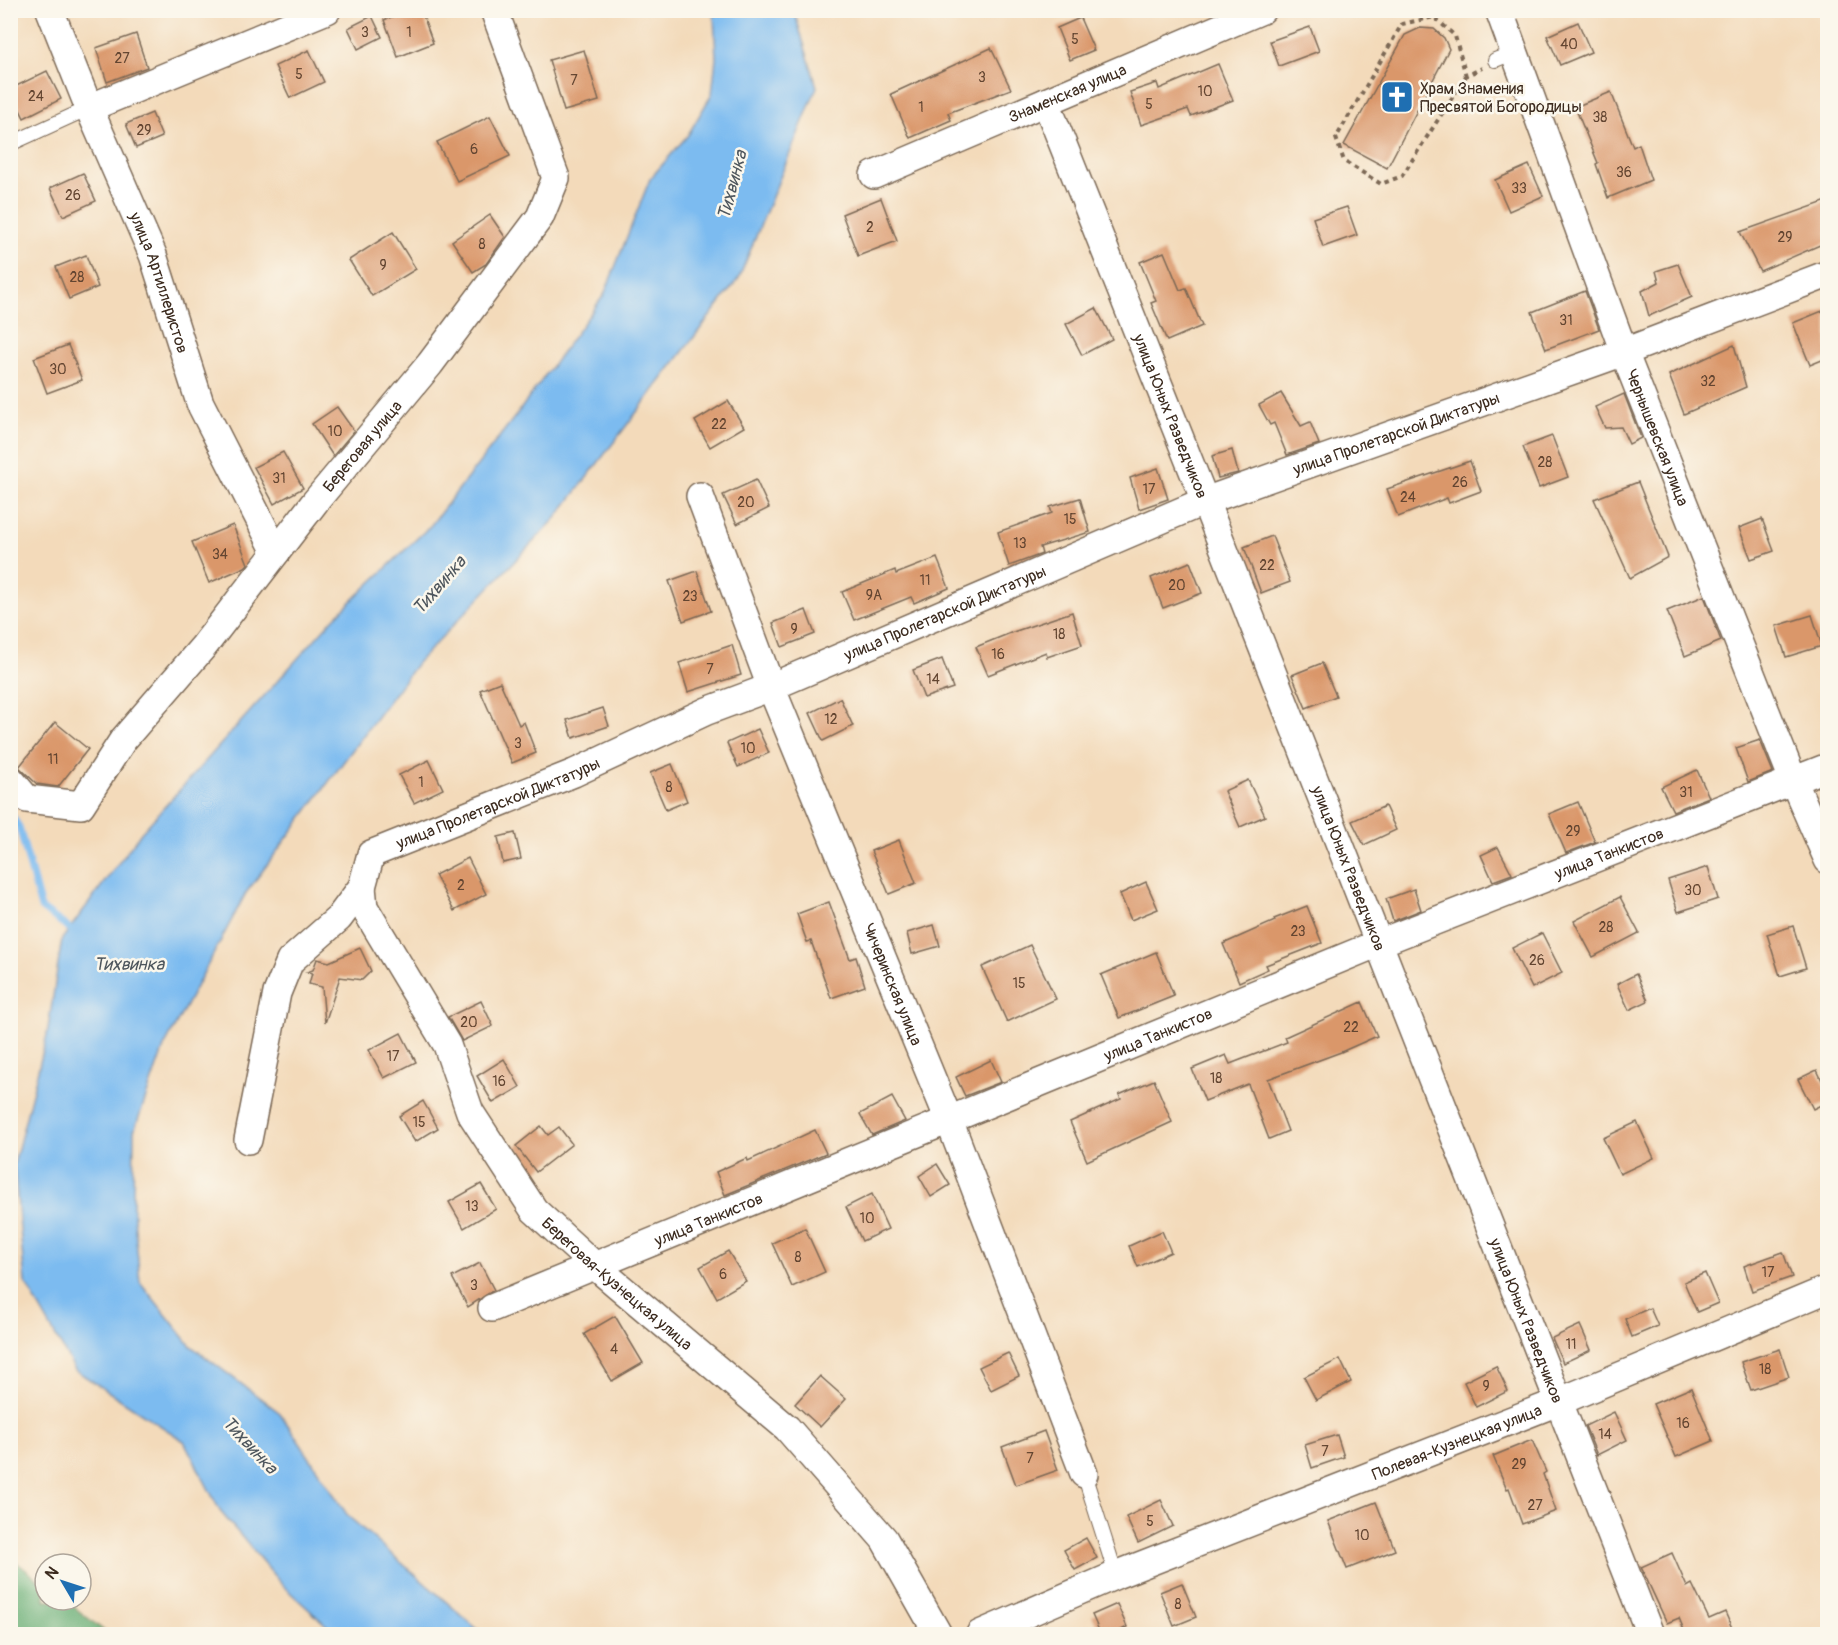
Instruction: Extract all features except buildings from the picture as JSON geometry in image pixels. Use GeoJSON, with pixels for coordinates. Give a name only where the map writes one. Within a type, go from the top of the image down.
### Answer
{"type":"FeatureCollection","features":[{"type":"Feature","properties":{"kind":"street","name":"улица Артиллеристов"},"geometry":{"type":"LineString","coordinates":[[50,10],[89,108],[153,255],[200,403],[276,552]]}},
{"type":"Feature","properties":{"kind":"street"},"geometry":{"type":"LineString","coordinates":[[89,108],[327,10]]}},
{"type":"Feature","properties":{"kind":"street","name":"Береговая улица"},"geometry":{"type":"LineString","coordinates":[[19,789],[81,805],[123,740],[204,646],[315,502],[430,364],[540,217],[556,178],[494,10]]}},
{"type":"Feature","properties":{"kind":"street","name":"Знаменская улица"},"geometry":{"type":"LineString","coordinates":[[874,175],[1262,10]]}},
{"type":"Feature","properties":{"kind":"street","name":"Чернышевская улица"},"geometry":{"type":"LineString","coordinates":[[1498,10],[1504,57],[1827,860]]}},
{"type":"Feature","properties":{"kind":"street","name":"улица Юных Разведчиков"},"geometry":{"type":"LineString","coordinates":[[1046,102],[1650,1635]]}},
{"type":"Feature","properties":{"kind":"street","name":"улица Пролетарской Диктатуры"},"geometry":{"type":"LineString","coordinates":[[248,1140],[277,993],[290,961],[339,918],[362,887],[371,854],[574,773],[707,711],[771,687],[1205,501],[1624,352],[1827,274]]}},
{"type":"Feature","properties":{"kind":"street","name":"Чичеринская улица"},"geometry":{"type":"LineString","coordinates":[[700,496],[771,687],[950,1120],[1084,1474]]}},
{"type":"Feature","properties":{"kind":"street","name":"улица Танкистов"},"geometry":{"type":"LineString","coordinates":[[492,1308],[1378,943],[1827,767]]}},
{"type":"Feature","properties":{"kind":"street","name":"Береговая-Кузнецкая улица"},"geometry":{"type":"LineString","coordinates":[[362,887],[364,907],[447,1045],[470,1112],[534,1210],[595,1266],[787,1428],[884,1539],[938,1635]]}},
{"type":"Feature","properties":{"kind":"street","name":"Полевая-Кузнецкая улица"},"geometry":{"type":"LineString","coordinates":[[980,1635],[1116,1575],[1558,1402],[1827,1289]]}},
{"type":"Feature","properties":{"kind":"lane"},"geometry":{"type":"LineString","coordinates":[[10,144],[89,108]]}},
{"type":"Feature","properties":{"kind":"lane"},"geometry":{"type":"LineString","coordinates":[[1084,1474],[1116,1575]]}},
{"type":"Feature","properties":{"kind":"path"},"geometry":{"type":"LineString","coordinates":[[1466,76],[1455,36],[1434,17],[1402,24],[1336,138],[1344,161],[1381,184],[1402,176],[1466,76],[1504,57]]}},
{"type":"Feature","properties":{"kind":"green space"},"geometry":{"type":"Polygon","coordinates":[[[11,1558],[33,1575],[33,1612],[80,1612],[108,1634],[11,1634],[11,1558]]]}},
{"type":"Feature","properties":{"kind":"water","name":"Тихвинка"},"geometry":{"type":"Polygon","coordinates":[[[708,11],[794,11],[817,87],[739,278],[556,518],[417,663],[246,893],[164,1047],[134,1131],[133,1207],[140,1282],[191,1346],[280,1413],[348,1516],[483,1634],[336,1634],[283,1586],[220,1511],[184,1441],[75,1370],[25,1282],[14,1164],[47,1035],[62,939],[141,833],[334,618],[431,525],[517,414],[604,295],[650,179],[688,135],[712,94],[716,58],[714,16],[708,11]]]}},
{"type":"Feature","properties":{"kind":"waterway"},"geometry":{"type":"LineString","coordinates":[[10,813],[19,827],[41,908],[77,934]]}},
{"type":"Feature","properties":{"kind":"place","name":"Храм Знамения Пресвятой Богородицы"},"geometry":{"type":"Point","coordinates":[1397,97]}}]}
